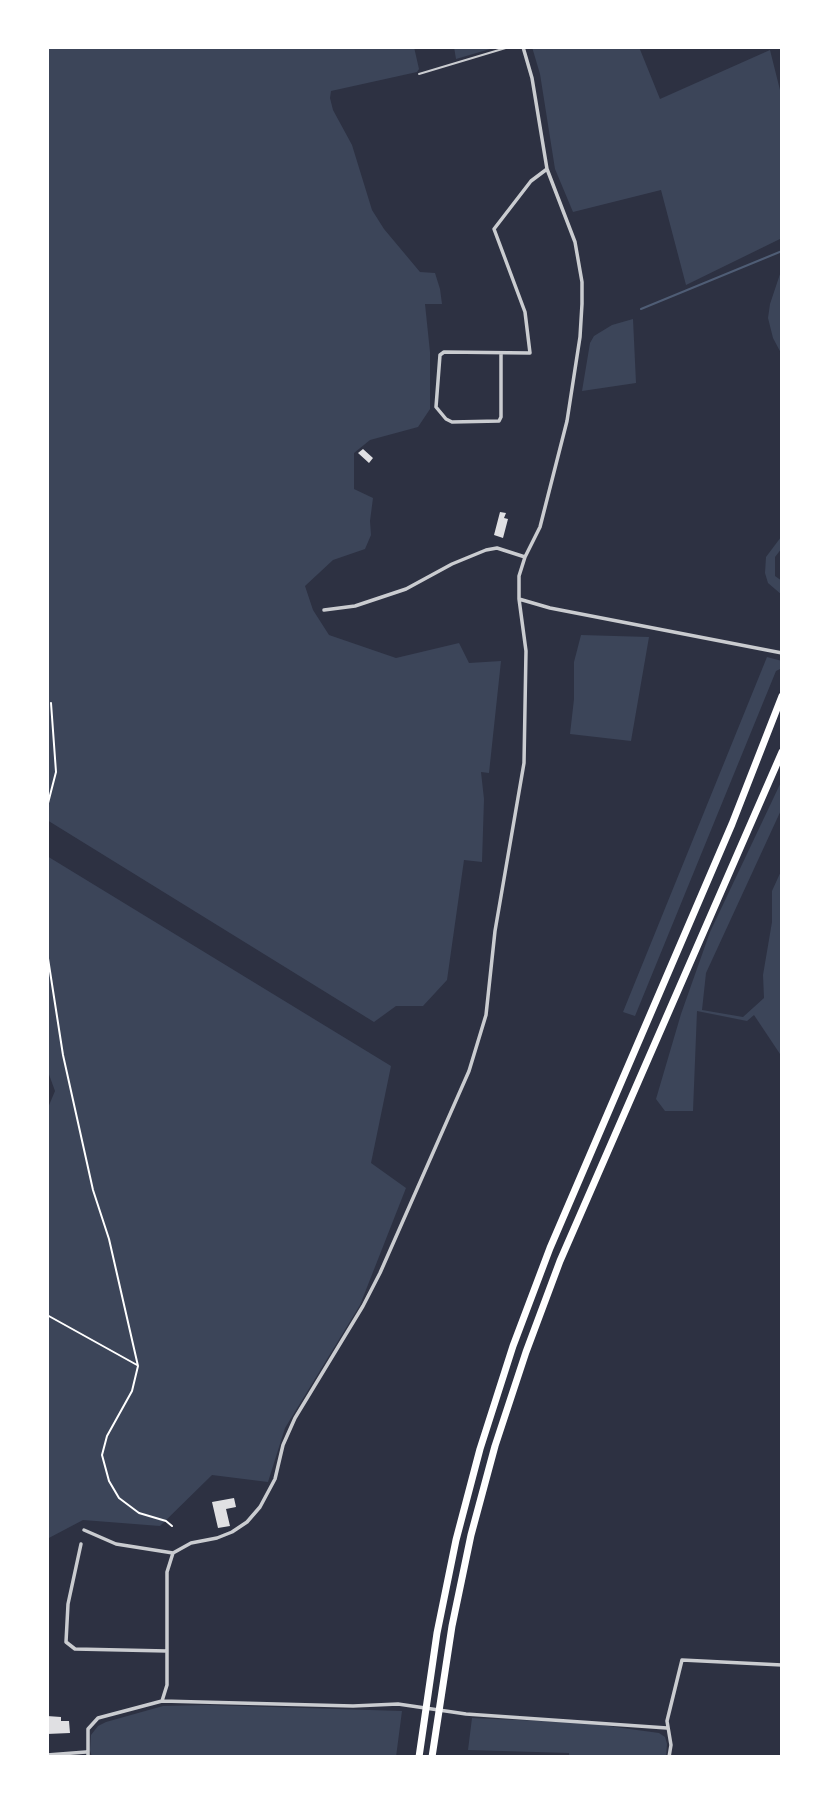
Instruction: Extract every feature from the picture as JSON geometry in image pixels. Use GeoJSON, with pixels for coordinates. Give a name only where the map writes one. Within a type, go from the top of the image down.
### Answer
{"type":"FeatureCollection","features":[{"type":"Feature","properties":{"kind":"highway"},"geometry":{"type":"LineString","coordinates":[[419,1757],[437,1633],[456,1540],[480,1449],[513,1346],[550,1248],[732,824],[782,696]]}},
{"type":"Feature","properties":{"kind":"highway"},"geometry":{"type":"LineString","coordinates":[[432,1757],[452,1626],[471,1535],[495,1446],[526,1352],[570,1237],[782,752]]}},
{"type":"Feature","properties":{"kind":"street"},"geometry":{"type":"LineString","coordinates":[[84,1530],[116,1544],[173,1553],[191,1543],[232,1532],[247,1522],[260,1507],[275,1479],[283,1445],[295,1418],[380,1273],[469,1071],[486,1015],[495,931],[523,771],[526,651],[518,583],[525,557],[540,527],[567,421],[580,337],[582,304],[582,282],[575,242],[547,169],[532,78],[523,47]]}},
{"type":"Feature","properties":{"kind":"street"},"geometry":{"type":"LineString","coordinates":[[501,353],[499,421],[452,422],[442,416],[436,407],[440,355],[444,352],[530,353],[525,312],[494,229],[531,181],[547,169]]}},
{"type":"Feature","properties":{"kind":"street"},"geometry":{"type":"LineString","coordinates":[[324,610],[355,606],[406,589],[452,564],[486,550],[496,548],[525,557]]}},
{"type":"Feature","properties":{"kind":"street"},"geometry":{"type":"LineString","coordinates":[[519,599],[550,608],[782,653]]}},
{"type":"Feature","properties":{"kind":"street"},"geometry":{"type":"LineString","coordinates":[[81,1544],[68,1604],[66,1642],[75,1649],[167,1651]]}},
{"type":"Feature","properties":{"kind":"street"},"geometry":{"type":"LineString","coordinates":[[162,1701],[167,1685],[167,1572],[173,1553]]}},
{"type":"Feature","properties":{"kind":"street"},"geometry":{"type":"LineString","coordinates":[[670,1757],[671,1745],[667,1728],[682,1660],[782,1665]]}},
{"type":"Feature","properties":{"kind":"street"},"geometry":{"type":"LineString","coordinates":[[47,1755],[87,1755],[88,1730],[98,1718],[162,1701],[353,1706],[398,1704],[466,1714],[667,1728]]}},
{"type":"Feature","properties":{"kind":"lane"},"geometry":{"type":"LineString","coordinates":[[419,74],[509,47]]}},
{"type":"Feature","properties":{"kind":"lane"},"geometry":{"type":"LineString","coordinates":[[782,558],[782,571]]}},
{"type":"Feature","properties":{"kind":"path"},"geometry":{"type":"LineString","coordinates":[[47,807],[56,772],[51,703]]}},
{"type":"Feature","properties":{"kind":"path"},"geometry":{"type":"LineString","coordinates":[[47,929],[55,1017],[93,1190],[109,1239],[138,1366],[132,1391],[107,1436],[102,1455],[109,1481],[119,1498],[139,1513],[166,1521],[172,1526]]}},
{"type":"Feature","properties":{"kind":"path"},"geometry":{"type":"LineString","coordinates":[[47,1315],[138,1366]]}},
{"type":"Feature","properties":{"kind":"shaded area"},"geometry":{"type":"Polygon","coordinates":[[[47,47],[414,47],[419,69],[417,72],[331,91],[330,98],[333,110],[352,145],[372,210],[384,229],[420,272],[435,273],[442,304],[425,304],[430,352],[430,409],[418,427],[370,440],[354,453],[354,489],[373,498],[371,535],[365,549],[333,560],[305,586],[313,610],[329,635],[396,658],[459,643],[469,663],[501,661],[489,773],[481,772],[484,799],[482,862],[464,860],[447,980],[423,1006],[396,1006],[374,1022],[47,820],[47,47]]]}},
{"type":"Feature","properties":{"kind":"shaded area"},"geometry":{"type":"Polygon","coordinates":[[[454,47],[497,47],[456,59],[454,47]]]}},
{"type":"Feature","properties":{"kind":"shaded area"},"geometry":{"type":"Polygon","coordinates":[[[532,47],[639,47],[660,99],[770,50],[782,98],[782,238],[686,285],[661,190],[573,212],[555,169],[540,74],[532,47]]]}},
{"type":"Feature","properties":{"kind":"shaded area"},"geometry":{"type":"Polygon","coordinates":[[[782,268],[782,355],[773,338],[768,318],[782,268]]]}},
{"type":"Feature","properties":{"kind":"shaded area"},"geometry":{"type":"Polygon","coordinates":[[[633,319],[636,383],[582,391],[590,343],[594,336],[612,325],[633,319]]]}},
{"type":"Feature","properties":{"kind":"shaded area"},"geometry":{"type":"Polygon","coordinates":[[[781,537],[782,548],[775,557],[775,576],[782,581],[782,595],[768,583],[765,573],[766,557],[781,537]]]}},
{"type":"Feature","properties":{"kind":"shaded area"},"geometry":{"type":"Polygon","coordinates":[[[581,635],[649,637],[631,741],[570,734],[574,662],[581,635]]]}},
{"type":"Feature","properties":{"kind":"shaded area"},"geometry":{"type":"Polygon","coordinates":[[[767,657],[782,661],[782,668],[776,671],[635,1016],[623,1012],[767,657]]]}},
{"type":"Feature","properties":{"kind":"shaded area"},"geometry":{"type":"Polygon","coordinates":[[[782,780],[782,808],[706,973],[702,1010],[743,1017],[764,998],[763,975],[772,922],[772,891],[782,869],[782,1057],[754,1015],[747,1021],[697,1011],[693,1111],[665,1111],[656,1099],[681,1014],[710,932],[782,780]]]}},
{"type":"Feature","properties":{"kind":"shaded area"},"geometry":{"type":"Polygon","coordinates":[[[47,856],[391,1066],[371,1163],[406,1188],[360,1305],[285,1428],[268,1482],[212,1475],[160,1526],[83,1520],[47,1539],[47,1110],[55,1091],[47,1069],[47,856]]]}},
{"type":"Feature","properties":{"kind":"shaded area"},"geometry":{"type":"Polygon","coordinates":[[[163,1706],[402,1711],[396,1757],[92,1757],[91,1735],[98,1726],[106,1722],[163,1706]]]}},
{"type":"Feature","properties":{"kind":"shaded area"},"geometry":{"type":"Polygon","coordinates":[[[472,1718],[586,1723],[659,1733],[665,1737],[666,1757],[569,1757],[569,1753],[468,1750],[472,1718]]]}},
{"type":"Feature","properties":{"kind":"building"},"geometry":{"type":"Polygon","coordinates":[[[363,449],[373,458],[369,463],[358,453],[363,449]]]}},
{"type":"Feature","properties":{"kind":"building"},"geometry":{"type":"Polygon","coordinates":[[[500,512],[506,513],[504,518],[508,519],[503,538],[494,535],[500,512]]]}},
{"type":"Feature","properties":{"kind":"building"},"geometry":{"type":"Polygon","coordinates":[[[234,1498],[236,1507],[226,1509],[230,1526],[218,1528],[212,1502],[234,1498]]]}},
{"type":"Feature","properties":{"kind":"building"},"geometry":{"type":"Polygon","coordinates":[[[47,1716],[61,1717],[61,1721],[69,1721],[70,1733],[47,1734],[47,1716]]]}},
{"type":"Feature","properties":{"kind":"waterway"},"geometry":{"type":"LineString","coordinates":[[641,309],[782,251]]}}]}
